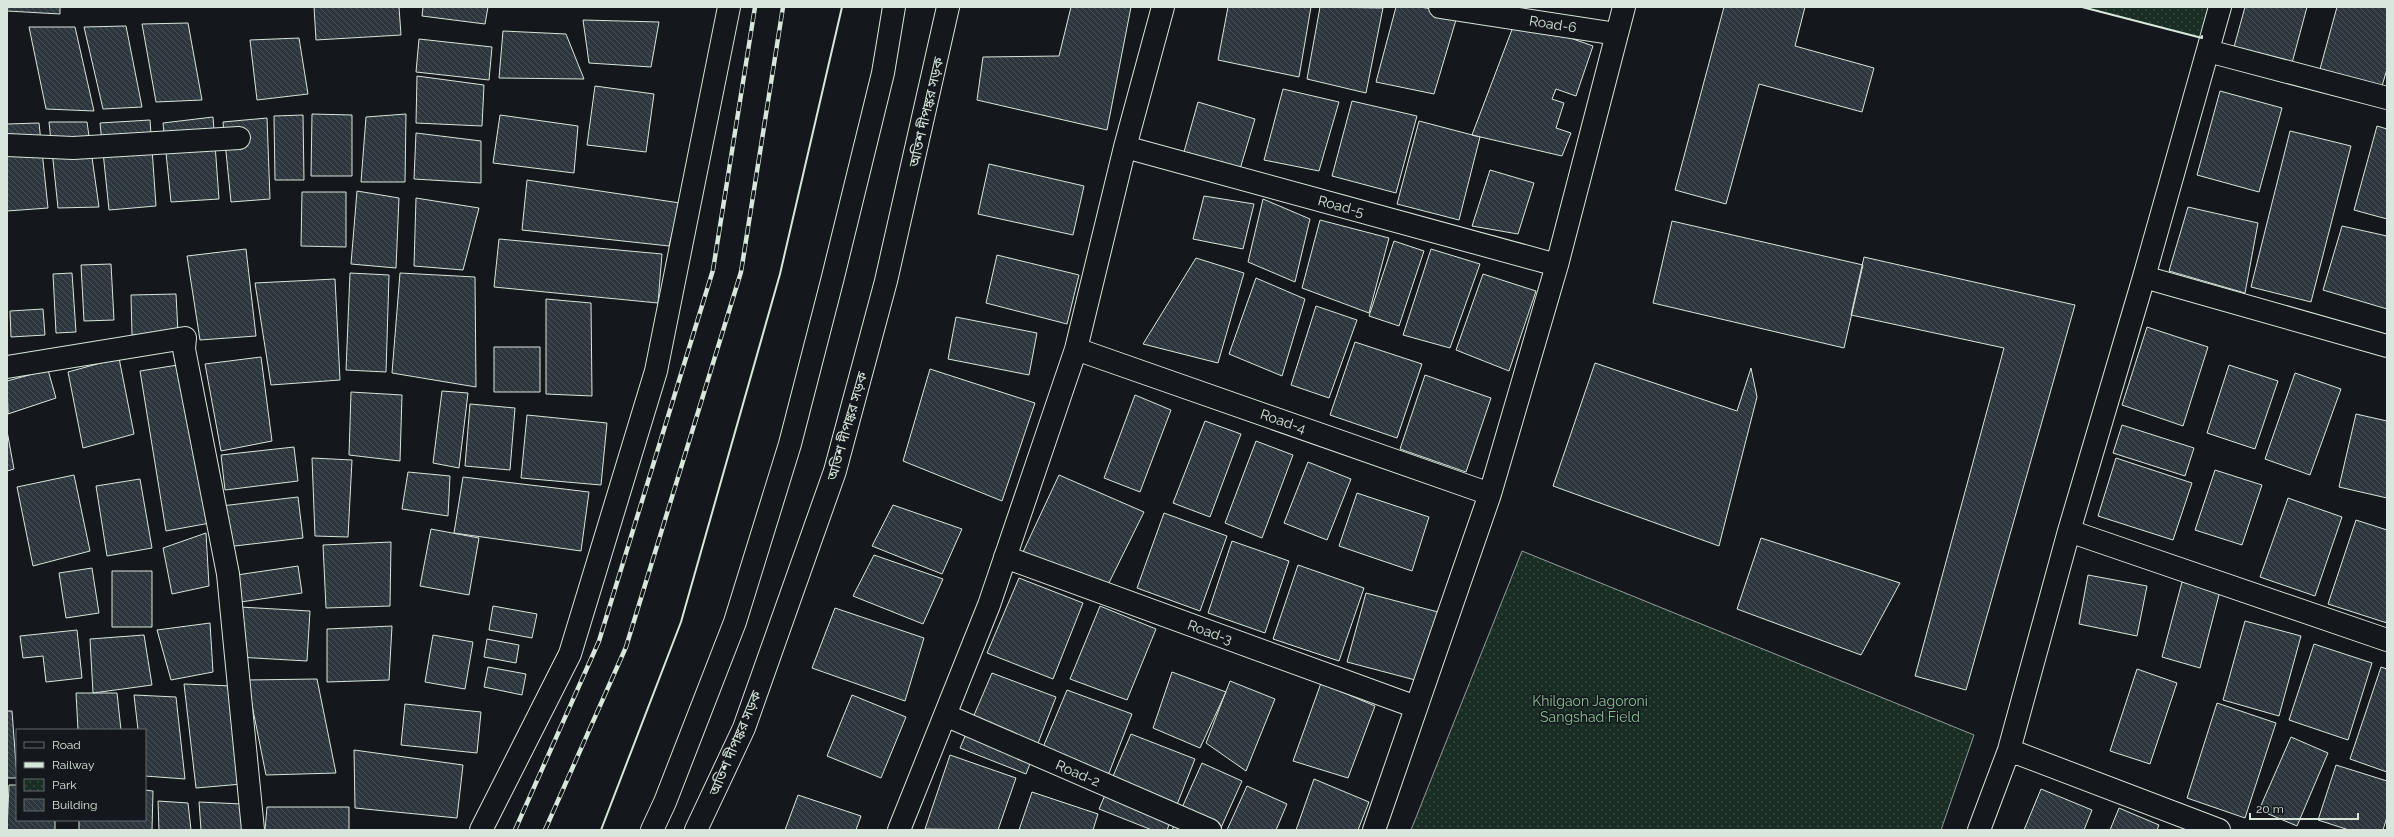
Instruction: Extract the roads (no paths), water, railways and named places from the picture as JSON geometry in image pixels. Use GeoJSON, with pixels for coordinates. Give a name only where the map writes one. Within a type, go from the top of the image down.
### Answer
{"type":"FeatureCollection","features":[{"type":"Feature","properties":{"kind":"street"},"geometry":{"type":"LineString","coordinates":[[481,830],[570,654],[647,401],[656,371],[729,7]]}},
{"type":"Feature","properties":{"kind":"street"},"geometry":{"type":"LineString","coordinates":[[652,830],[666,802],[735,622],[790,444],[883,73],[894,7]]}},
{"type":"Feature","properties":{"kind":"street","name":"অতিশ দীপঙ্কর সড়ক"},"geometry":{"type":"LineString","coordinates":[[696,830],[744,728],[836,471],[886,281],[948,7]]}},
{"type":"Feature","properties":{"kind":"street"},"geometry":{"type":"LineString","coordinates":[[899,830],[989,605],[1076,349],[1125,147],[1163,7]]}},
{"type":"Feature","properties":{"kind":"street","name":"Road-6"},"geometry":{"type":"LineString","coordinates":[[1440,7],[1617,34]]}},
{"type":"Feature","properties":{"kind":"street"},"geometry":{"type":"LineString","coordinates":[[1374,830],[1490,494],[1557,265],[1624,7]]}},
{"type":"Feature","properties":{"kind":"street"},"geometry":{"type":"LineString","coordinates":[[1979,830],[2009,750],[2069,531],[2144,277],[2220,7]]}},
{"type":"Feature","properties":{"kind":"street"},"geometry":{"type":"LineString","coordinates":[[2208,51],[2387,98]]}},
{"type":"Feature","properties":{"kind":"street"},"geometry":{"type":"LineString","coordinates":[[7,145],[73,148],[238,138]]}},
{"type":"Feature","properties":{"kind":"street","name":"Road-5"},"geometry":{"type":"LineString","coordinates":[[1125,147],[1557,265]]}},
{"type":"Feature","properties":{"kind":"street"},"geometry":{"type":"LineString","coordinates":[[2144,277],[2387,346]]}},
{"type":"Feature","properties":{"kind":"street"},"geometry":{"type":"LineString","coordinates":[[7,367],[185,338],[184,349],[228,574],[253,830]]}},
{"type":"Feature","properties":{"kind":"street","name":"Road-4"},"geometry":{"type":"LineString","coordinates":[[1076,349],[1490,494]]}},
{"type":"Feature","properties":{"kind":"street"},"geometry":{"type":"LineString","coordinates":[[2069,531],[2387,640]]}},
{"type":"Feature","properties":{"kind":"street","name":"Road-3"},"geometry":{"type":"LineString","coordinates":[[1005,557],[1416,707]]}},
{"type":"Feature","properties":{"kind":"street","name":"Road-2"},"geometry":{"type":"LineString","coordinates":[[945,716],[1210,830]]}},
{"type":"Feature","properties":{"kind":"street"},"geometry":{"type":"LineString","coordinates":[[2009,750],[2219,830]]}},
{"type":"Feature","properties":{"kind":"railway"},"geometry":{"type":"LineString","coordinates":[[515,830],[599,641],[713,270],[755,7]]}},
{"type":"Feature","properties":{"kind":"railway"},"geometry":{"type":"LineString","coordinates":[[545,830],[626,647],[741,272],[783,7]]}},
{"type":"Feature","properties":{"kind":"park label","name":"Khilgaon Jagoroni Sangshad Field"},"geometry":{"type":"Point","coordinates":[1590,710]}}]}
